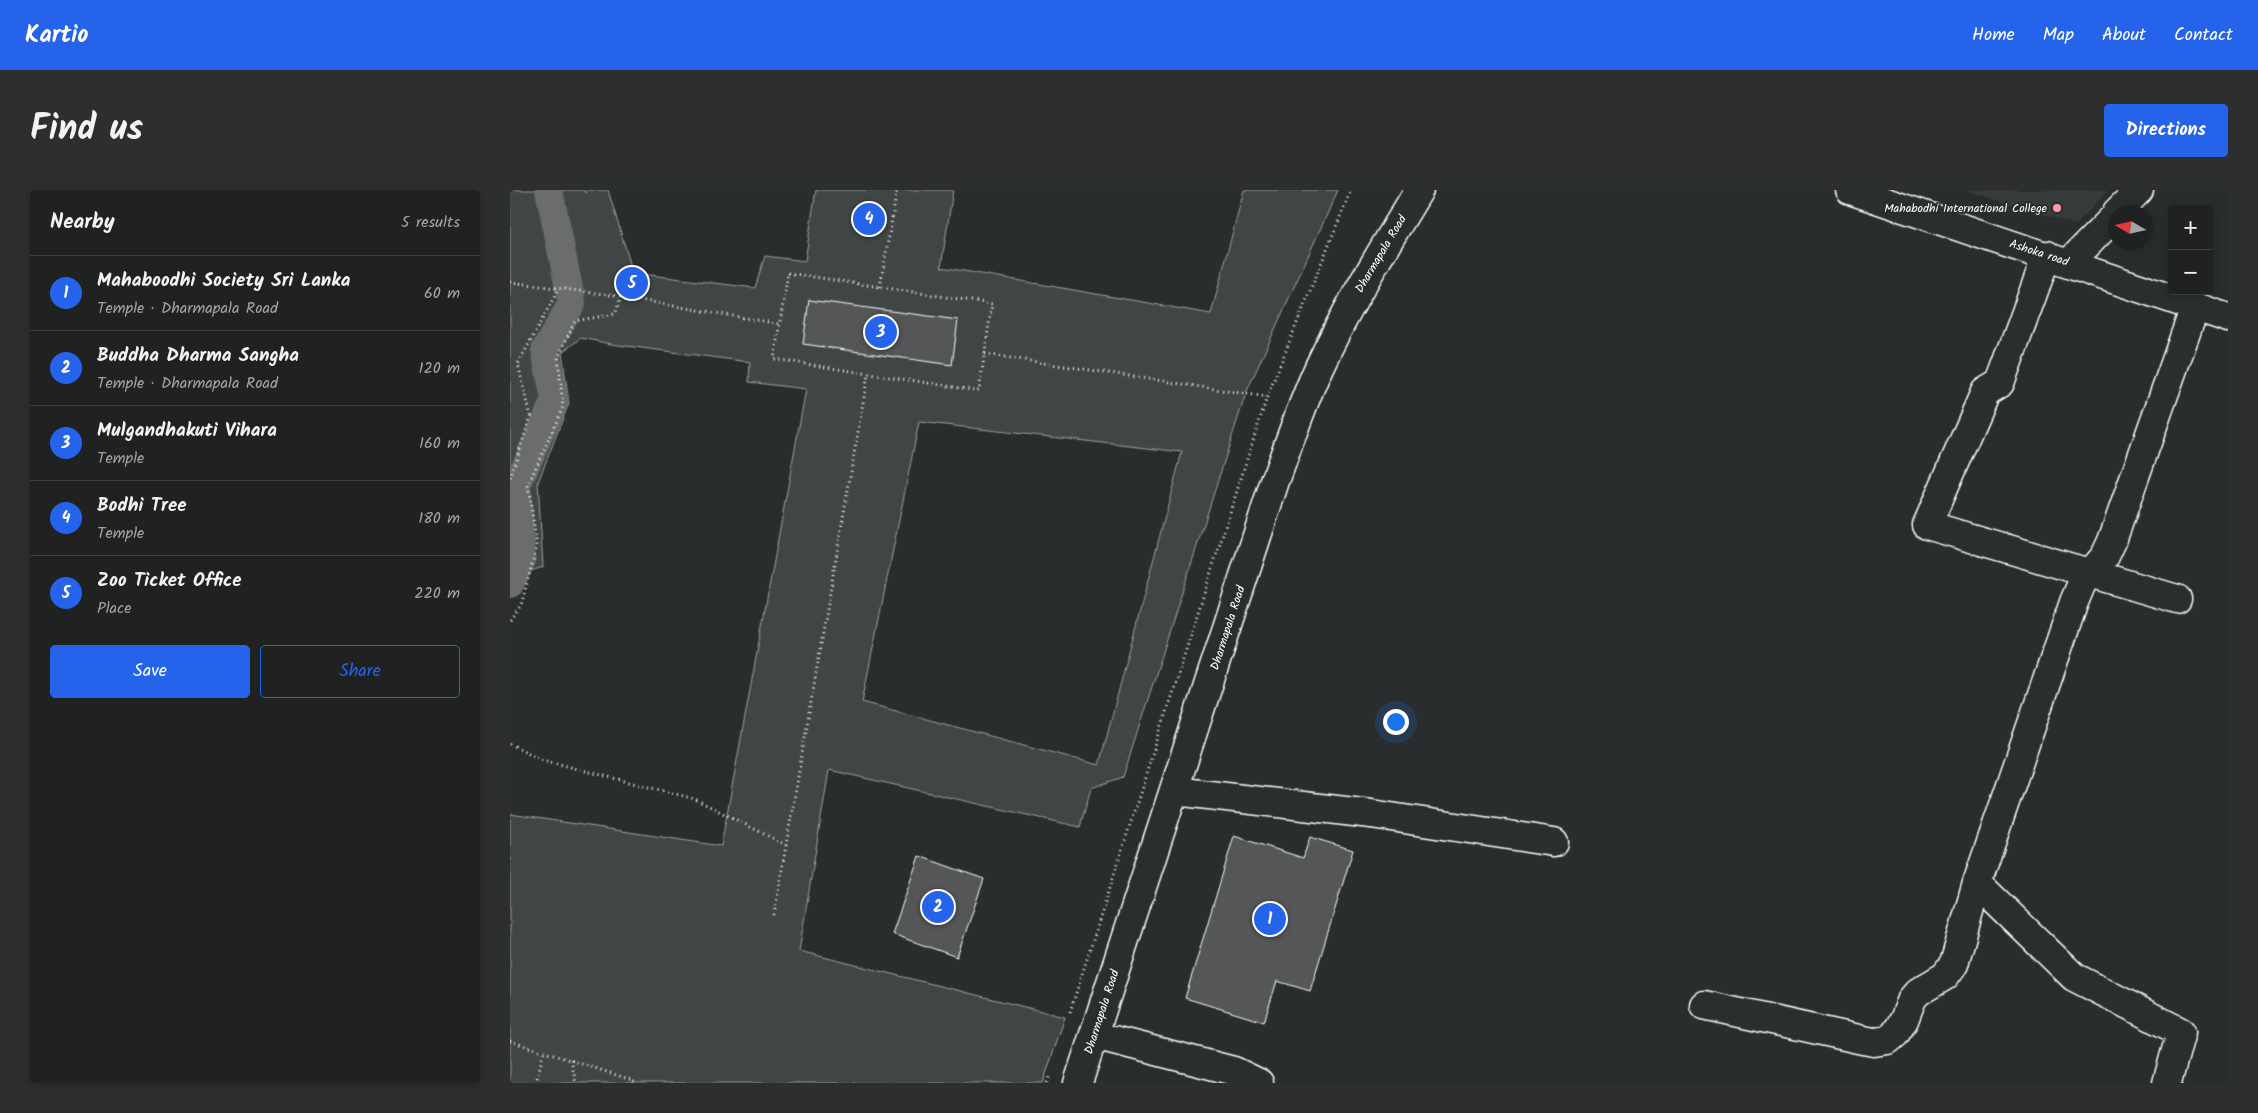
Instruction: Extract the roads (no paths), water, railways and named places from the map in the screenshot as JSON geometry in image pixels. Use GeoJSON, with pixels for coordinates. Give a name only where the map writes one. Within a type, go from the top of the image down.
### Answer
{"type":"FeatureCollection","features":[{"type":"Feature","properties":{"kind":"street","name":"Dharmapala Road"},"geometry":{"type":"LineString","coordinates":[[1078,1083],[1275,481],[1300,413],[1319,368],[1347,312],[1419,190]]}},
{"type":"Feature","properties":{"kind":"street","name":"Ashoka road"},"geometry":{"type":"LineString","coordinates":[[1850,190],[1903,198],[2058,259],[2228,318]]}},
{"type":"Feature","properties":{"kind":"street"},"geometry":{"type":"LineString","coordinates":[[2125,205],[2139,190]]}},
{"type":"Feature","properties":{"kind":"street"},"geometry":{"type":"LineString","coordinates":[[2108,220],[2058,259],[2000,383],[1985,392],[1927,525],[2177,598]]}},
{"type":"Feature","properties":{"kind":"street"},"geometry":{"type":"LineString","coordinates":[[1704,1005],[1863,1040],[1874,1042],[1888,1040],[1895,1034],[1904,1020],[1912,999],[1918,992],[1945,976],[1954,964],[1977,882],[2074,602],[2082,583],[2105,556],[2112,542],[2195,307]]}},
{"type":"Feature","properties":{"kind":"street"},"geometry":{"type":"LineString","coordinates":[[1174,791],[1371,814],[1554,842]]}},
{"type":"Feature","properties":{"kind":"street"},"geometry":{"type":"LineString","coordinates":[[1977,882],[2074,977],[2181,1032],[2167,1083]]}},
{"type":"Feature","properties":{"kind":"street"},"geometry":{"type":"LineString","coordinates":[[1094,1035],[1234,1071],[1259,1083]]}},
{"type":"Feature","properties":{"kind":"waterway"},"geometry":{"type":"LineString","coordinates":[[510,584],[522,560],[517,485],[555,400],[545,350],[572,303],[549,190]]}},
{"type":"Feature","properties":{"kind":"place","name":"Mahabodhi International College"},"geometry":{"type":"Point","coordinates":[2057,208]}},
{"type":"Feature","properties":{"kind":"place","name":"Bodhi Tree"},"geometry":{"type":"Point","coordinates":[869,219]}},
{"type":"Feature","properties":{"kind":"place","name":"Zoo Ticket Office"},"geometry":{"type":"Point","coordinates":[632,283]}},
{"type":"Feature","properties":{"kind":"place","name":"Mulgandhakuti Vihara"},"geometry":{"type":"Point","coordinates":[881,332]}},
{"type":"Feature","properties":{"kind":"place","name":"Buddha Dharma Sangha"},"geometry":{"type":"Point","coordinates":[938,907]}},
{"type":"Feature","properties":{"kind":"place","name":"Mahaboodhi Society Sri Lanka"},"geometry":{"type":"Point","coordinates":[1270,919]}}]}
